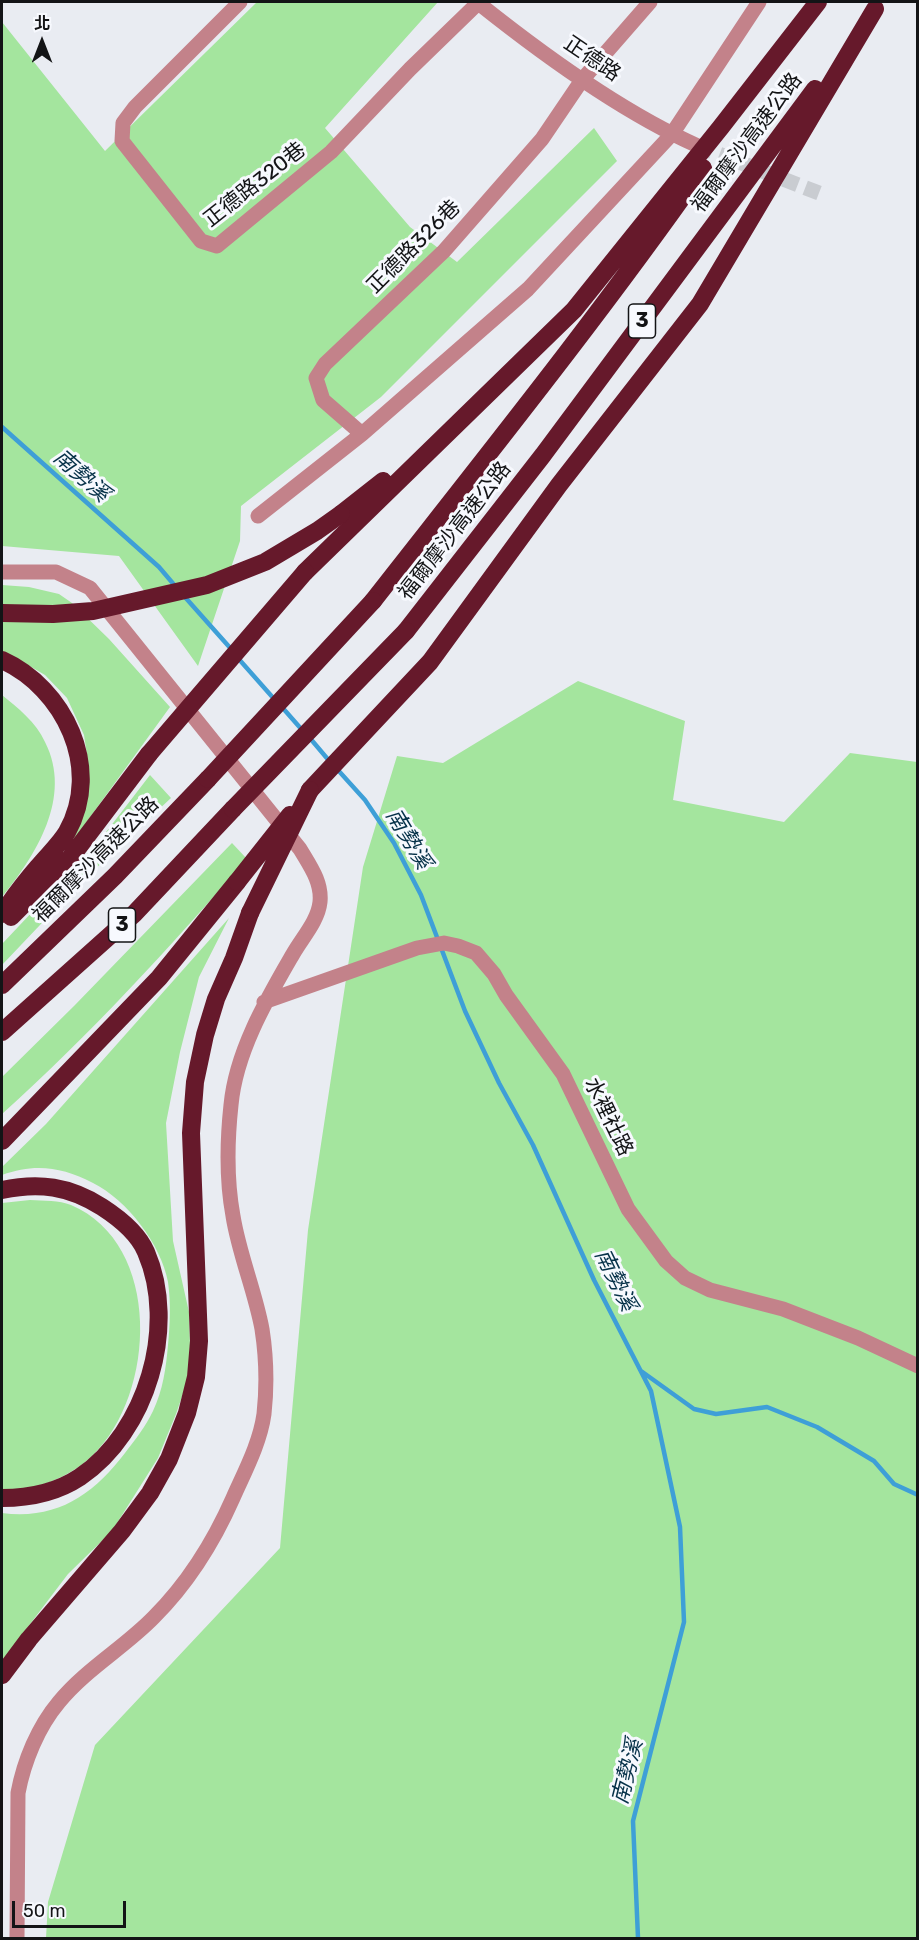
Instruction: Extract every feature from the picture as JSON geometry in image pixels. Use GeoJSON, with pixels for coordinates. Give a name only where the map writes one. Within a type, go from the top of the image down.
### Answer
{"type":"FeatureCollection","features":[{"type":"Feature","properties":{"kind":"highway"},"geometry":{"type":"LineString","coordinates":[[2,926],[72,857],[149,754],[306,572],[574,310],[818,2]]}},
{"type":"Feature","properties":{"kind":"highway","name":"福爾摩沙高速公路"},"geometry":{"type":"LineString","coordinates":[[2,985],[116,876],[373,601],[498,441],[672,211],[818,2]]}},
{"type":"Feature","properties":{"kind":"highway"},"geometry":{"type":"LineString","coordinates":[[2,1141],[159,978],[310,790],[430,662],[559,485],[699,304],[877,5]]}},
{"type":"Feature","properties":{"kind":"highway","name":"福爾摩沙高速公路"},"geometry":{"type":"LineString","coordinates":[[2,1032],[134,914],[406,631],[543,454],[877,5]]}},
{"type":"Feature","properties":{"kind":"highway"},"geometry":{"type":"LineString","coordinates":[[2,613],[53,614],[93,611],[207,585],[265,562],[317,531],[368,494],[457,418],[484,398]]}},
{"type":"Feature","properties":{"kind":"highway"},"geometry":{"type":"LineString","coordinates":[[2,660],[26,674],[57,704],[69,724],[77,746],[81,769],[77,811],[66,833],[2,914]]}},
{"type":"Feature","properties":{"kind":"highway"},"geometry":{"type":"LineString","coordinates":[[2,1675],[29,1639],[122,1531],[150,1493],[169,1459],[187,1413],[196,1377],[199,1341],[191,1133],[195,1082],[205,1035],[216,999],[250,913],[310,790]]}},
{"type":"Feature","properties":{"kind":"highway"},"geometry":{"type":"LineString","coordinates":[[2,1190],[46,1185],[80,1195],[111,1212],[136,1236],[146,1251],[155,1284],[160,1320],[155,1360],[149,1378],[126,1427],[105,1455],[93,1467],[66,1485],[33,1496],[2,1498]]}},
{"type":"Feature","properties":{"kind":"street","name":"正德路320巷"},"geometry":{"type":"LineString","coordinates":[[240,2],[135,107],[123,123],[122,141],[201,241],[217,246],[331,152],[478,2]]}},
{"type":"Feature","properties":{"kind":"street","name":"正德路"},"geometry":{"type":"LineString","coordinates":[[478,2],[582,80],[672,134],[694,144]]}},
{"type":"Feature","properties":{"kind":"street"},"geometry":{"type":"LineString","coordinates":[[582,80],[650,2]]}},
{"type":"Feature","properties":{"kind":"street"},"geometry":{"type":"LineString","coordinates":[[258,516],[362,434],[528,289],[672,134],[759,2]]}},
{"type":"Feature","properties":{"kind":"street","name":"正德路326巷"},"geometry":{"type":"LineString","coordinates":[[362,434],[323,400],[316,378],[325,364],[444,251],[543,140],[582,80]]}},
{"type":"Feature","properties":{"kind":"street"},"geometry":{"type":"LineString","coordinates":[[2,572],[56,572],[90,588],[300,849],[320,886],[320,904],[314,921],[264,1002],[232,1095],[227,1142],[228,1183],[233,1218],[262,1330],[265,1366],[264,1413],[258,1439],[231,1502],[209,1544],[179,1591],[152,1619],[91,1671],[59,1702],[29,1752],[18,1793],[17,1938]]}},
{"type":"Feature","properties":{"kind":"street","name":"水裡社路"},"geometry":{"type":"LineString","coordinates":[[264,1002],[417,948],[439,944],[458,946],[476,953],[494,974],[506,995],[567,1081],[628,1209],[672,1267],[685,1278],[710,1290],[783,1309],[858,1338],[918,1366]]}},
{"type":"Feature","properties":{"kind":"green space"},"geometry":{"type":"Polygon","coordinates":[[[257,2],[438,2],[325,128],[410,227],[457,262],[594,128],[617,161],[381,397],[241,506],[240,541],[198,666],[119,556],[2,546],[2,22],[105,151],[257,2]]]}},
{"type":"Feature","properties":{"kind":"green space"},"geometry":{"type":"Polygon","coordinates":[[[2,585],[29,587],[59,594],[72,603],[109,639],[170,707],[72,842],[82,819],[87,755],[84,735],[67,698],[45,675],[2,653],[2,585]]]}},
{"type":"Feature","properties":{"kind":"green space"},"geometry":{"type":"Polygon","coordinates":[[[578,681],[685,721],[673,800],[784,822],[850,753],[917,762],[917,1938],[46,1938],[48,1902],[95,1745],[280,1548],[308,1230],[363,867],[397,756],[443,763],[578,681]]]}},
{"type":"Feature","properties":{"kind":"green space"},"geometry":{"type":"Polygon","coordinates":[[[2,695],[37,728],[53,763],[55,784],[53,804],[38,844],[2,897],[2,695]]]}},
{"type":"Feature","properties":{"kind":"green space"},"geometry":{"type":"Polygon","coordinates":[[[150,775],[171,798],[77,886],[2,965],[2,944],[100,840],[150,775]]]}},
{"type":"Feature","properties":{"kind":"green space"},"geometry":{"type":"Polygon","coordinates":[[[232,843],[247,859],[128,990],[67,1053],[2,1114],[2,1077],[232,843]]]}},
{"type":"Feature","properties":{"kind":"green space"},"geometry":{"type":"Polygon","coordinates":[[[229,918],[199,977],[180,1052],[166,1123],[173,1241],[189,1312],[188,1379],[158,1458],[112,1531],[68,1574],[2,1661],[2,1513],[40,1512],[72,1501],[100,1481],[129,1448],[150,1417],[162,1387],[169,1337],[170,1298],[168,1282],[158,1253],[141,1225],[118,1200],[93,1183],[70,1173],[37,1168],[2,1175],[2,1167],[46,1124],[229,918]]]}},
{"type":"Feature","properties":{"kind":"green space"},"geometry":{"type":"Polygon","coordinates":[[[30,1200],[56,1201],[71,1205],[101,1224],[122,1252],[135,1285],[140,1322],[138,1359],[129,1396],[114,1428],[93,1455],[73,1471],[50,1482],[2,1491],[2,1203],[30,1200]]]}},
{"type":"Feature","properties":{"kind":"waterway","name":"南勢溪"},"geometry":{"type":"LineString","coordinates":[[2,427],[159,567],[176,587]]}},
{"type":"Feature","properties":{"kind":"waterway","name":"南勢溪"},"geometry":{"type":"LineString","coordinates":[[184,596],[232,650]]}},
{"type":"Feature","properties":{"kind":"waterway","name":"南勢溪"},"geometry":{"type":"LineString","coordinates":[[237,657],[275,700]]}},
{"type":"Feature","properties":{"kind":"waterway","name":"南勢溪"},"geometry":{"type":"LineString","coordinates":[[281,706],[303,731]]}},
{"type":"Feature","properties":{"kind":"waterway","name":"南勢溪"},"geometry":{"type":"LineString","coordinates":[[309,737],[331,763]]}},
{"type":"Feature","properties":{"kind":"waterway","name":"南勢溪"},"geometry":{"type":"LineString","coordinates":[[337,769],[365,800],[394,843],[421,895],[465,1011],[499,1083],[533,1145],[594,1280],[651,1391],[680,1527],[684,1622],[633,1821],[638,1938]]}},
{"type":"Feature","properties":{"kind":"waterway","name":"南勢溪"},"geometry":{"type":"LineString","coordinates":[[641,1371],[694,1409],[716,1414],[767,1407],[817,1427],[874,1461],[894,1484],[918,1495]]}},
{"type":"Feature","properties":{"kind":"tunnel"},"geometry":{"type":"LineString","coordinates":[[698,146],[819,193]]}}]}
